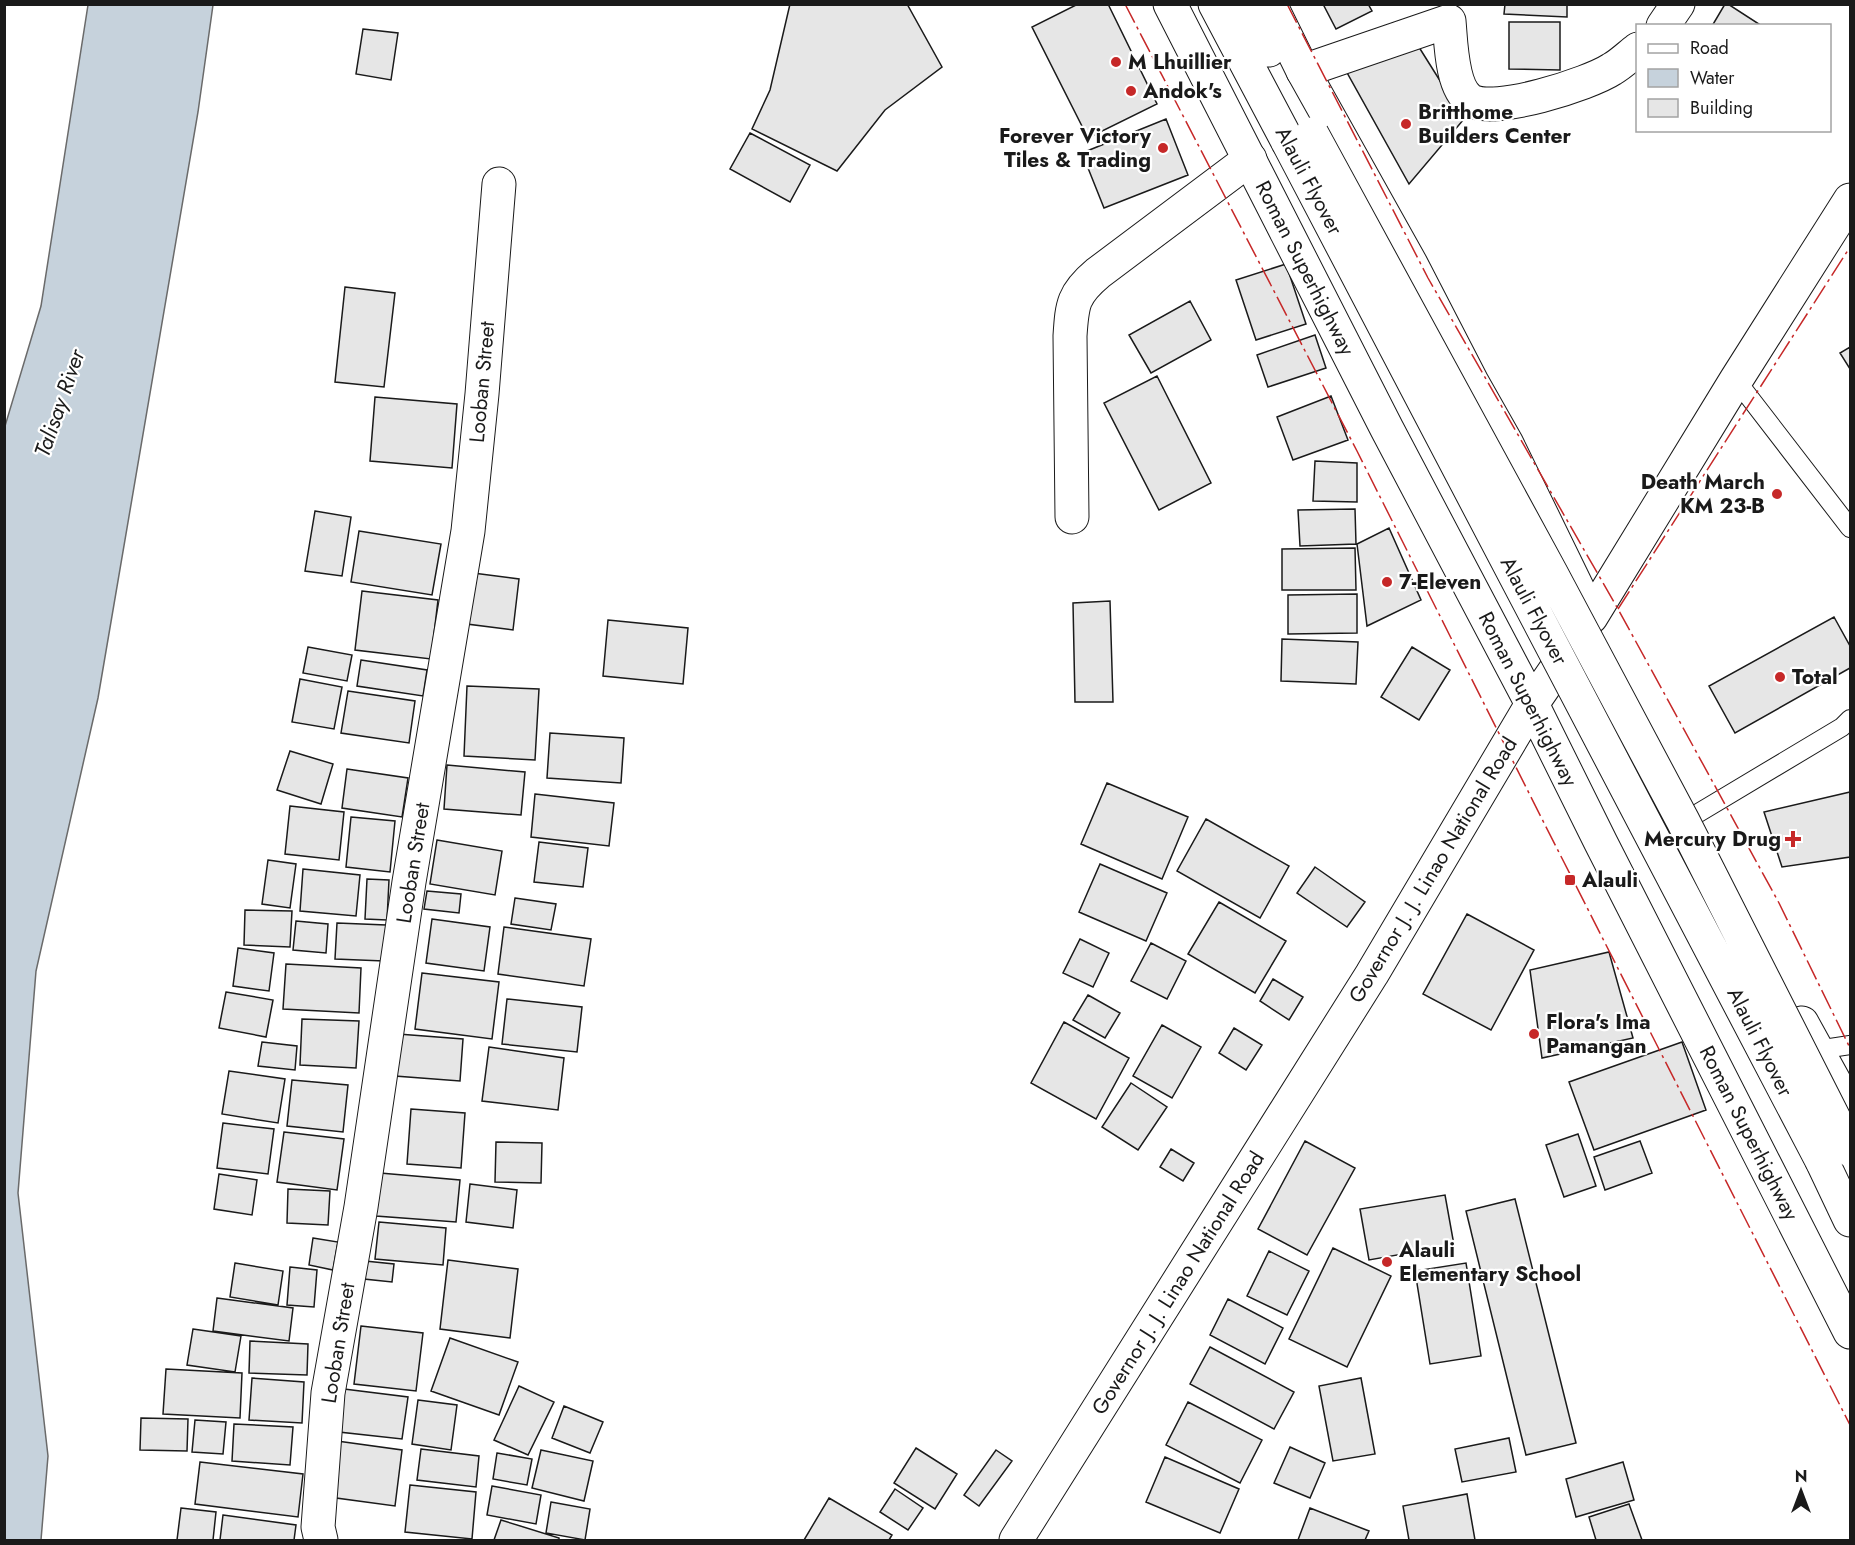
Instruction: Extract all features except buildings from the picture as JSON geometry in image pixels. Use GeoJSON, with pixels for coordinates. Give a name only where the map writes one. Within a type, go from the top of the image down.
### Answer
{"type":"FeatureCollection","features":[{"type":"Feature","properties":{"kind":"main road","name":"Roman Superhighway"},"geometry":{"type":"LineString","coordinates":[[1170,4],[1387,429],[1532,704],[1851,1332]]}},
{"type":"Feature","properties":{"kind":"main road","name":"Alauli Flyover"},"geometry":{"type":"LineString","coordinates":[[1215,4],[1300,138],[1841,1154],[1851,1220]]}},
{"type":"Feature","properties":{"kind":"main road","name":"Alauli Flyover"},"geometry":{"type":"LineString","coordinates":[[1245,4],[1300,138]]}},
{"type":"Feature","properties":{"kind":"main road"},"geometry":{"type":"LineString","coordinates":[[1270,4],[1303,71],[1411,264],[1507,444],[1591,618],[1681,785],[1757,943],[1851,1110]]}},
{"type":"Feature","properties":{"kind":"main road"},"geometry":{"type":"LineString","coordinates":[[1664,24],[1678,4]]}},
{"type":"Feature","properties":{"kind":"main road"},"geometry":{"type":"LineString","coordinates":[[1303,71],[1450,13],[1452,61],[1459,87],[1470,100],[1490,105],[1515,102],[1571,87],[1611,70],[1636,51]]}},
{"type":"Feature","properties":{"kind":"main road"},"geometry":{"type":"LineString","coordinates":[[1072,517],[1070,336],[1071,312],[1076,297],[1086,283],[1098,273],[1250,159]]}},
{"type":"Feature","properties":{"kind":"main road","name":"Looban Street"},"geometry":{"type":"LineString","coordinates":[[321,1540],[318,1527],[328,1393],[361,1207],[409,882],[468,531],[499,184]]}},
{"type":"Feature","properties":{"kind":"main road","name":"Governor J. J. Linao National Road"},"geometry":{"type":"LineString","coordinates":[[1016,1540],[1372,974],[1532,704],[1591,618],[1736,380],[1851,200]]}},
{"type":"Feature","properties":{"kind":"lane"},"geometry":{"type":"LineString","coordinates":[[1736,380],[1851,528]]}},
{"type":"Feature","properties":{"kind":"lane"},"geometry":{"type":"LineString","coordinates":[[1695,815],[1842,727],[1851,719]]}},
{"type":"Feature","properties":{"kind":"lane"},"geometry":{"type":"LineString","coordinates":[[1817,1050],[1851,1045]]}},
{"type":"Feature","properties":{"kind":"water","name":"Talisay River"},"geometry":{"type":"Polygon","coordinates":[[[88,5],[213,5],[198,112],[98,698],[36,971],[18,1193],[48,1456],[41,1540],[5,1540],[5,426],[41,306],[88,5]]]}},
{"type":"Feature","properties":{"kind":"power"},"geometry":{"type":"LineString","coordinates":[[1125,4],[1357,451],[1850,1425]]}},
{"type":"Feature","properties":{"kind":"power"},"geometry":{"type":"LineString","coordinates":[[1287,4],[1428,278],[1618,609],[1779,903],[1850,1048]]}},
{"type":"Feature","properties":{"kind":"power"},"geometry":{"type":"LineString","coordinates":[[1618,609],[1850,247]]}},
{"type":"Feature","properties":{"kind":"place","name":"M Lhuillier"},"geometry":{"type":"Point","coordinates":[1116,62]}},
{"type":"Feature","properties":{"kind":"place","name":"Andok's"},"geometry":{"type":"Point","coordinates":[1131,91]}},
{"type":"Feature","properties":{"kind":"place","name":"Britthome Builders Center"},"geometry":{"type":"Point","coordinates":[1406,124]}},
{"type":"Feature","properties":{"kind":"place","name":"Forever Victory Tiles & Trading"},"geometry":{"type":"Point","coordinates":[1163,148]}},
{"type":"Feature","properties":{"kind":"place","name":"Death March KM 23-B"},"geometry":{"type":"Point","coordinates":[1777,494]}},
{"type":"Feature","properties":{"kind":"place","name":"7-Eleven"},"geometry":{"type":"Point","coordinates":[1387,582]}},
{"type":"Feature","properties":{"kind":"place","name":"Total"},"geometry":{"type":"Point","coordinates":[1780,677]}},
{"type":"Feature","properties":{"kind":"place","name":"Mercury Drug"},"geometry":{"type":"Point","coordinates":[1793,839]}},
{"type":"Feature","properties":{"kind":"place","name":"Alauli"},"geometry":{"type":"Point","coordinates":[1570,880]}},
{"type":"Feature","properties":{"kind":"place","name":"Flora's Ima Pamangan"},"geometry":{"type":"Point","coordinates":[1534,1034]}},
{"type":"Feature","properties":{"kind":"place","name":"Alauli Elementary School"},"geometry":{"type":"Point","coordinates":[1387,1262]}}]}
